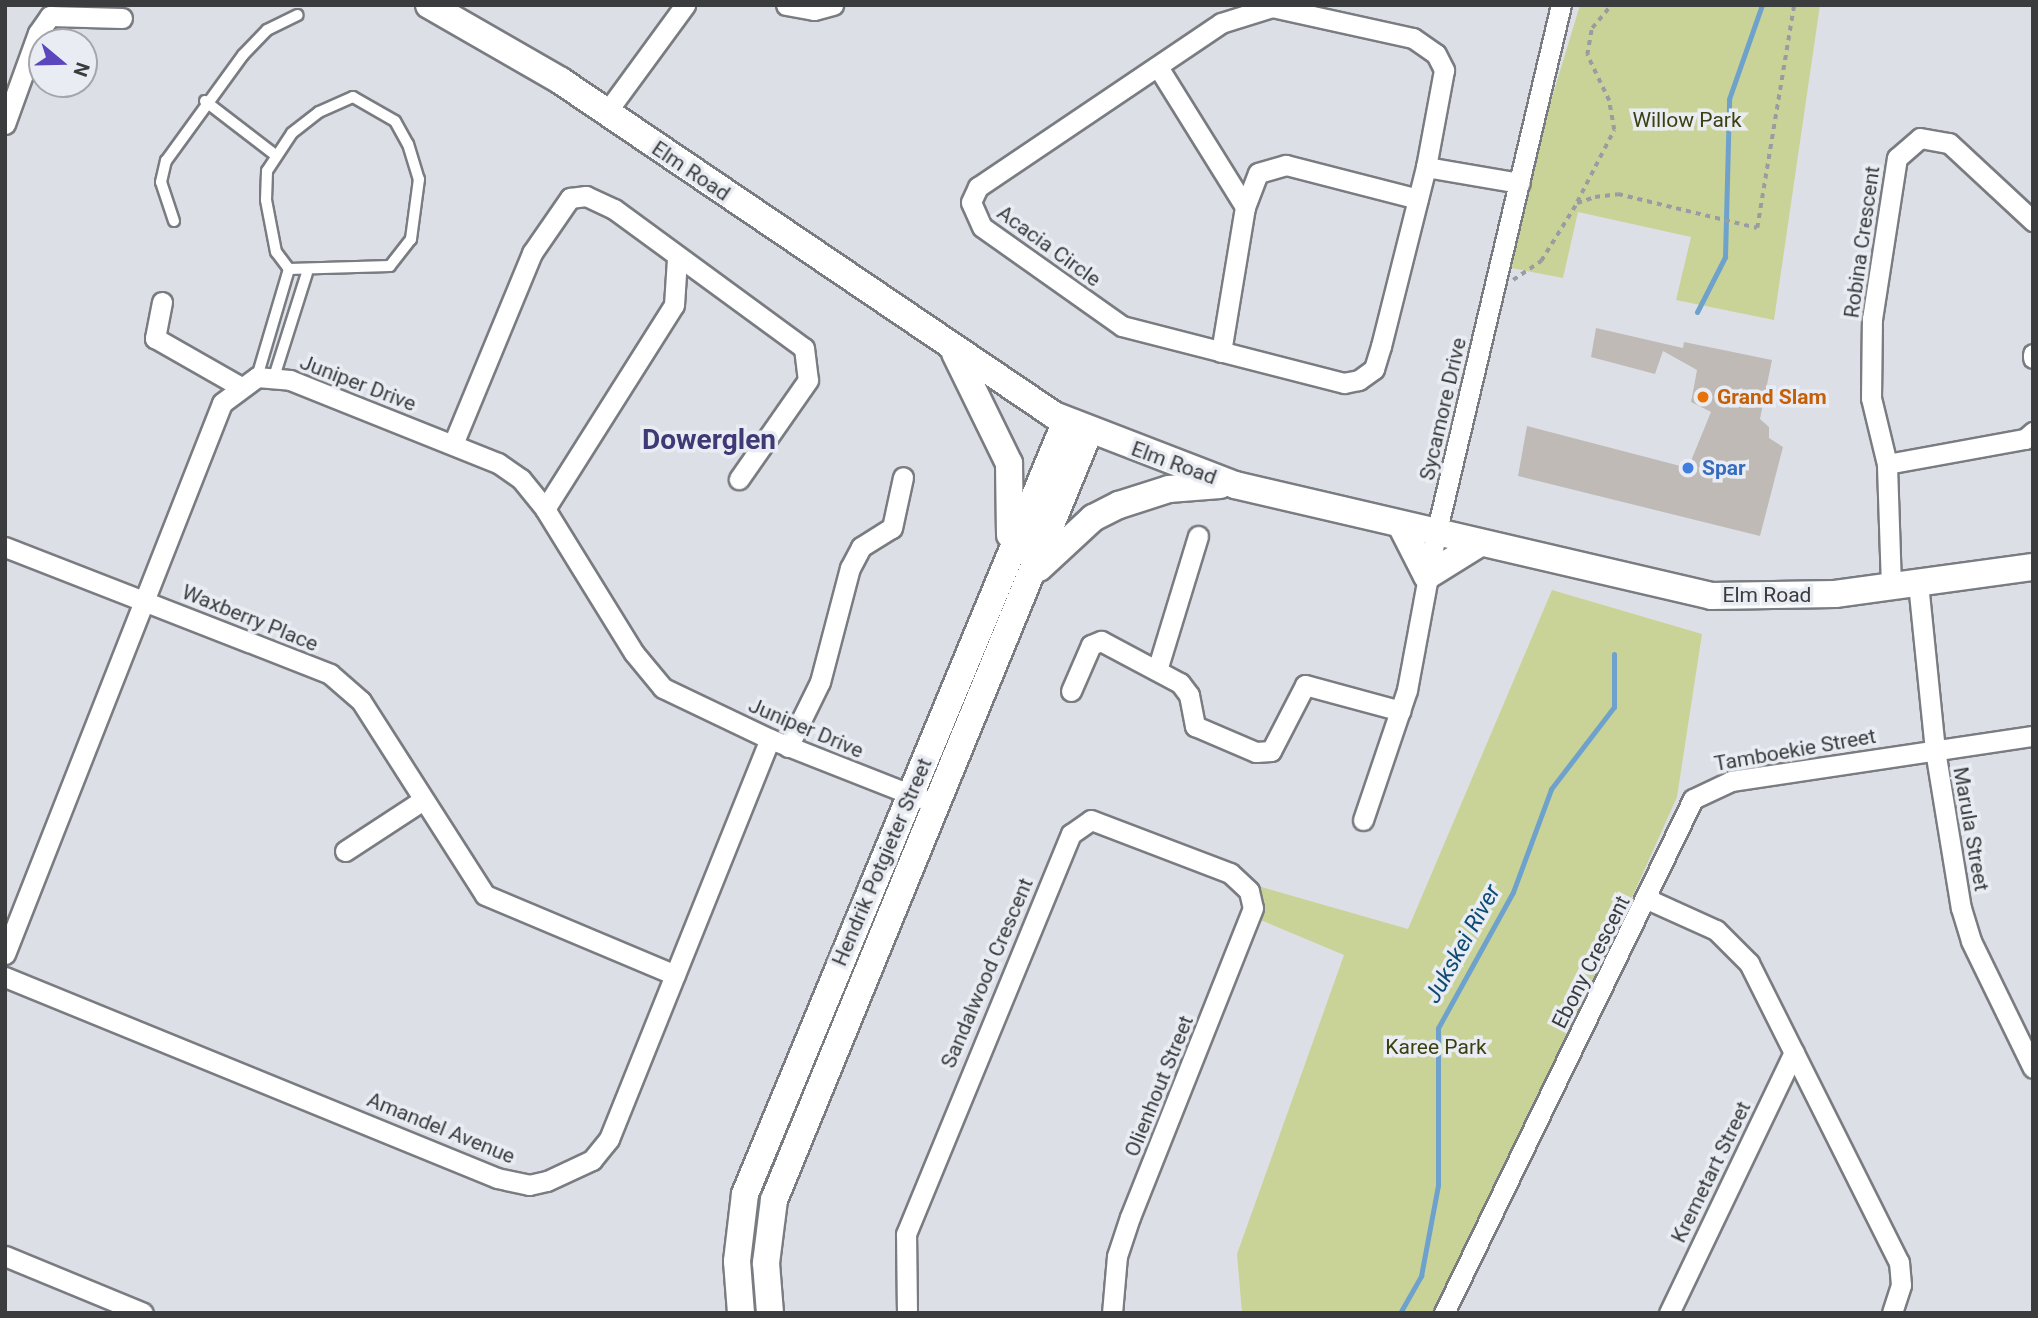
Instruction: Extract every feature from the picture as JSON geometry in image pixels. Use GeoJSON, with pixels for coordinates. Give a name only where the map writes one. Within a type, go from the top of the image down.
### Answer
{"type":"FeatureCollection","features":[{"type":"Feature","properties":{"kind":"street","name":"Elm Road"},"geometry":{"type":"LineString","coordinates":[[429,5],[527,58],[954,350],[1077,426],[1235,485],[1711,596],[1760,599],[1918,583],[2033,567]]}},
{"type":"Feature","properties":{"kind":"street"},"geometry":{"type":"LineString","coordinates":[[606,113],[685,5]]}},
{"type":"Feature","properties":{"kind":"street"},"geometry":{"type":"LineString","coordinates":[[786,5],[814,10],[833,5]]}},
{"type":"Feature","properties":{"kind":"street","name":"Sycamore Drive"},"geometry":{"type":"LineString","coordinates":[[1363,820],[1401,711],[1436,534],[1561,5]]}},
{"type":"Feature","properties":{"kind":"street","name":"Acacia Circle"},"geometry":{"type":"LineString","coordinates":[[1272,7],[1413,38],[1436,54],[1444,70],[1426,167],[1369,376],[1345,383],[1122,326],[982,227],[971,202],[978,187],[1158,67],[1221,23],[1272,7]]}},
{"type":"Feature","properties":{"kind":"street"},"geometry":{"type":"LineString","coordinates":[[5,124],[38,33],[50,16],[121,18]]}},
{"type":"Feature","properties":{"kind":"street"},"geometry":{"type":"LineString","coordinates":[[1158,67],[1245,207]]}},
{"type":"Feature","properties":{"kind":"street","name":"Robina Crescent"},"geometry":{"type":"LineString","coordinates":[[1891,586],[1887,464],[1871,398],[1872,319],[1897,158],[1920,138],[1949,143],[2033,221]]}},
{"type":"Feature","properties":{"kind":"street"},"geometry":{"type":"LineString","coordinates":[[1221,352],[1245,207],[1258,173],[1286,165],[1418,199]]}},
{"type":"Feature","properties":{"kind":"street"},"geometry":{"type":"LineString","coordinates":[[1426,167],[1520,183]]}},
{"type":"Feature","properties":{"kind":"street"},"geometry":{"type":"LineString","coordinates":[[453,444],[532,253],[570,198],[599,200],[718,289],[804,348],[808,357],[808,380],[799,398],[739,479]]}},
{"type":"Feature","properties":{"kind":"street"},"geometry":{"type":"LineString","coordinates":[[674,305],[677,259]]}},
{"type":"Feature","properties":{"kind":"street"},"geometry":{"type":"LineString","coordinates":[[545,509],[674,305],[695,292],[718,289]]}},
{"type":"Feature","properties":{"kind":"street"},"geometry":{"type":"LineString","coordinates":[[162,302],[155,338],[239,386]]}},
{"type":"Feature","properties":{"kind":"street"},"geometry":{"type":"LineString","coordinates":[[954,350],[1009,463],[1013,514],[1001,582]]}},
{"type":"Feature","properties":{"kind":"street"},"geometry":{"type":"LineString","coordinates":[[5,954],[222,403],[239,386],[265,377]]}},
{"type":"Feature","properties":{"kind":"street","name":"Juniper Drive"},"geometry":{"type":"LineString","coordinates":[[265,377],[453,444],[512,472],[545,509],[648,672],[682,699],[779,743],[921,799]]}},
{"type":"Feature","properties":{"kind":"street","name":"Hendrik Potgieter Street"},"geometry":{"type":"LineString","coordinates":[[741,1313],[737,1261],[745,1194],[921,799],[1028,580],[1077,426]]}},
{"type":"Feature","properties":{"kind":"street","name":"Hendrik Potgieter Street"},"geometry":{"type":"LineString","coordinates":[[770,1313],[766,1263],[774,1200],[1001,582],[1077,426]]}},
{"type":"Feature","properties":{"kind":"street"},"geometry":{"type":"LineString","coordinates":[[1887,464],[2025,439],[2033,432]]}},
{"type":"Feature","properties":{"kind":"street","name":"Amandel Avenue"},"geometry":{"type":"LineString","coordinates":[[5,977],[497,1178],[529,1185],[576,1169],[603,1148],[675,975],[779,743],[820,682],[850,568],[861,547],[892,528],[903,477]]}},
{"type":"Feature","properties":{"kind":"street"},"geometry":{"type":"LineString","coordinates":[[1028,580],[1083,526],[1119,505],[1169,489],[1235,485]]}},
{"type":"Feature","properties":{"kind":"street"},"geometry":{"type":"LineString","coordinates":[[1401,525],[1427,576],[1480,543]]}},
{"type":"Feature","properties":{"kind":"street"},"geometry":{"type":"LineString","coordinates":[[1158,667],[1198,536]]}},
{"type":"Feature","properties":{"kind":"street","name":"Waxberry Place"},"geometry":{"type":"LineString","coordinates":[[5,547],[342,682],[361,701],[420,802],[485,895],[675,975]]}},
{"type":"Feature","properties":{"kind":"street","name":"Marula Street"},"geometry":{"type":"LineString","coordinates":[[1918,583],[1935,750],[1966,925],[2033,1068]]}},
{"type":"Feature","properties":{"kind":"street"},"geometry":{"type":"LineString","coordinates":[[1071,691],[1094,642],[1158,667],[1186,689],[1195,726],[1262,753],[1277,741],[1306,685],[1401,711]]}},
{"type":"Feature","properties":{"kind":"street","name":"Tamboekie Street"},"geometry":{"type":"LineString","coordinates":[[1645,898],[1693,799],[1710,787],[2033,736]]}},
{"type":"Feature","properties":{"kind":"street"},"geometry":{"type":"LineString","coordinates":[[345,851],[420,802]]}},
{"type":"Feature","properties":{"kind":"street","name":"Sandalwood Crescent"},"geometry":{"type":"LineString","coordinates":[[907,1313],[906,1234],[1071,834],[1084,821],[1111,823],[1242,882]]}},
{"type":"Feature","properties":{"kind":"street","name":"Olienhout Street"},"geometry":{"type":"LineString","coordinates":[[1112,1313],[1117,1256],[1130,1217],[1251,921],[1253,901],[1242,882]]}},
{"type":"Feature","properties":{"kind":"street","name":"Ebony Crescent"},"geometry":{"type":"LineString","coordinates":[[1444,1313],[1645,898],[1716,930],[1739,948],[1899,1262],[1901,1285],[1892,1313]]}},
{"type":"Feature","properties":{"kind":"street","name":"Kremetart Street"},"geometry":{"type":"LineString","coordinates":[[1669,1313],[1794,1052]]}},
{"type":"Feature","properties":{"kind":"street"},"geometry":{"type":"LineString","coordinates":[[5,1256],[143,1313]]}},
{"type":"Feature","properties":{"kind":"lane"},"geometry":{"type":"LineString","coordinates":[[174,221],[161,182],[166,161],[205,101],[267,30],[298,15]]}},
{"type":"Feature","properties":{"kind":"lane"},"geometry":{"type":"LineString","coordinates":[[353,97],[395,121],[416,167],[417,219],[400,259],[390,266],[333,265],[307,273],[289,269],[276,252],[266,200],[274,154],[318,112],[353,97]]}},
{"type":"Feature","properties":{"kind":"lane"},"geometry":{"type":"LineString","coordinates":[[205,101],[274,154]]}},
{"type":"Feature","properties":{"kind":"lane"},"geometry":{"type":"LineString","coordinates":[[265,377],[289,269]]}},
{"type":"Feature","properties":{"kind":"lane"},"geometry":{"type":"LineString","coordinates":[[265,377],[307,273]]}},
{"type":"Feature","properties":{"kind":"path"},"geometry":{"type":"LineString","coordinates":[[1497,278],[1516,280],[1541,261],[1577,203],[1614,130],[1609,101],[1587,55],[1592,28],[1611,5]]}},
{"type":"Feature","properties":{"kind":"path"},"geometry":{"type":"LineString","coordinates":[[1577,203],[1618,194],[1757,228],[1761,219],[1794,5]]}},
{"type":"Feature","properties":{"kind":"green space","name":"Willow Park"},"geometry":{"type":"Polygon","coordinates":[[[1580,5],[1820,5],[1774,320],[1676,300],[1691,237],[1578,212],[1563,278],[1501,266],[1580,5]]]}},
{"type":"Feature","properties":{"kind":"green space","name":"Karee Park"},"geometry":{"type":"Polygon","coordinates":[[[1552,590],[1702,634],[1677,797],[1446,1313],[1242,1313],[1237,1254],[1344,955],[1256,918],[1244,882],[1408,929],[1552,590]]]}},
{"type":"Feature","properties":{"kind":"building"},"geometry":{"type":"Polygon","coordinates":[[[1596,328],[1683,348],[1684,342],[1772,360],[1760,419],[1769,427],[1769,438],[1783,447],[1760,536],[1518,476],[1527,426],[1688,468],[1711,412],[1691,402],[1697,370],[1663,351],[1655,374],[1591,357],[1596,328]]]}},
{"type":"Feature","properties":{"kind":"waterway","name":"Jukskei River"},"geometry":{"type":"LineString","coordinates":[[1697,312],[1725,257],[1729,99],[1762,5]]}},
{"type":"Feature","properties":{"kind":"waterway","name":"Jukskei River"},"geometry":{"type":"LineString","coordinates":[[1400,1313],[1421,1276],[1438,1185],[1438,1028],[1513,892],[1551,789],[1614,707],[1614,654]]}},
{"type":"Feature","properties":{"kind":"place","name":"Grand Slam"},"geometry":{"type":"Point","coordinates":[1703,397]}},
{"type":"Feature","properties":{"kind":"place","name":"Spar"},"geometry":{"type":"Point","coordinates":[1688,468]}},
{"type":"Feature","properties":{"kind":"district","name":"Dowerglen"},"geometry":{"type":"Point","coordinates":[709,440]}}]}
